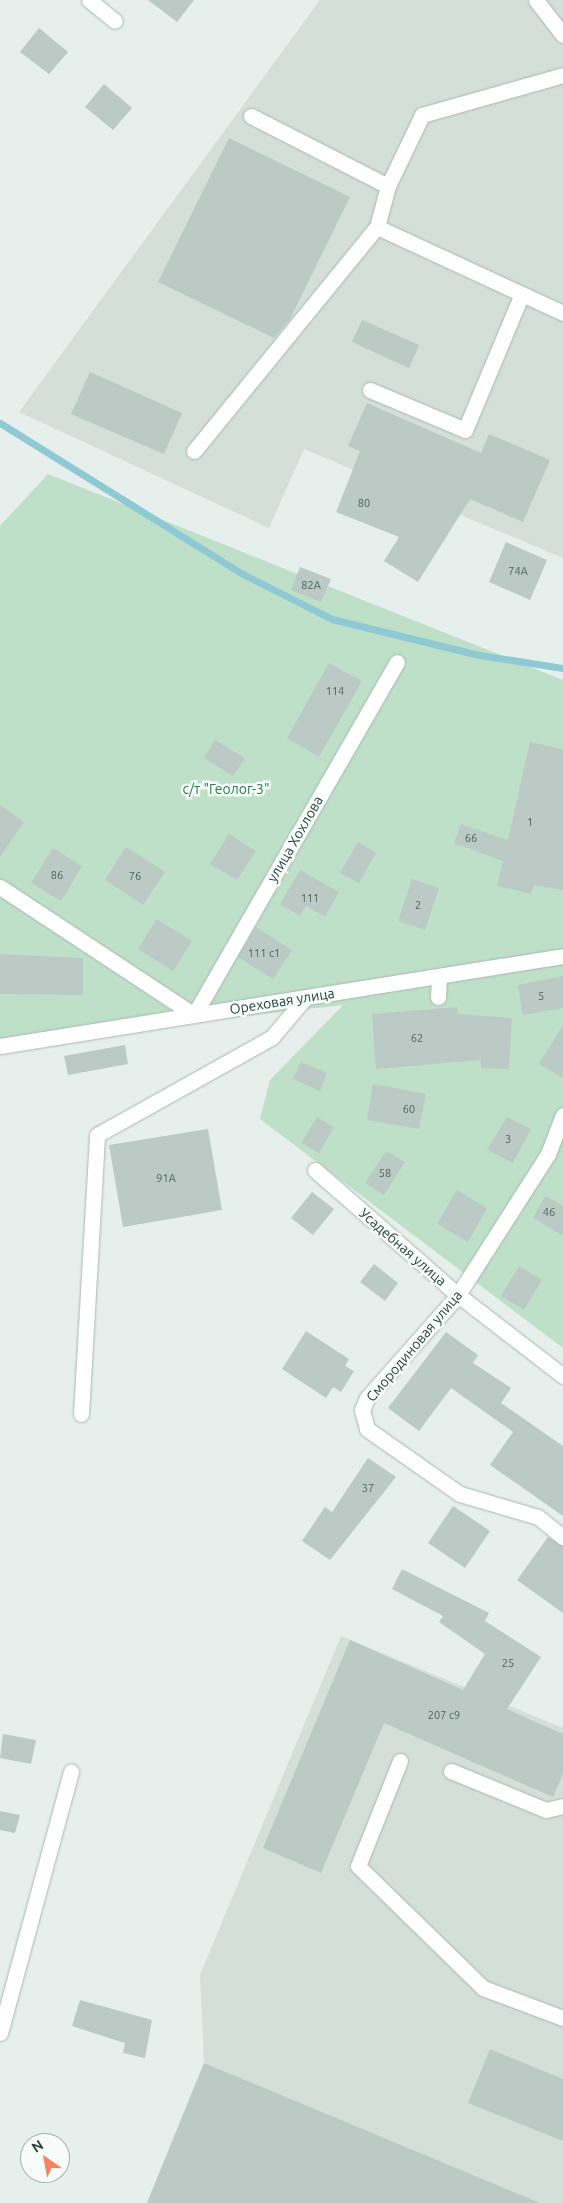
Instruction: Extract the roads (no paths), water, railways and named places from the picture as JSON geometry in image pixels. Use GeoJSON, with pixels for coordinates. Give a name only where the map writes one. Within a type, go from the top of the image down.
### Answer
{"type":"FeatureCollection","features":[{"type":"Feature","properties":{"kind":"street"},"geometry":{"type":"LineString","coordinates":[[89,0],[115,21]]}},
{"type":"Feature","properties":{"kind":"street"},"geometry":{"type":"LineString","coordinates":[[536,0],[563,35]]}},
{"type":"Feature","properties":{"kind":"street"},"geometry":{"type":"LineString","coordinates":[[194,451],[377,227],[388,186],[422,116],[563,75]]}},
{"type":"Feature","properties":{"kind":"street"},"geometry":{"type":"LineString","coordinates":[[251,116],[388,186]]}},
{"type":"Feature","properties":{"kind":"street"},"geometry":{"type":"LineString","coordinates":[[377,227],[563,313]]}},
{"type":"Feature","properties":{"kind":"street"},"geometry":{"type":"LineString","coordinates":[[370,390],[465,430],[522,294]]}},
{"type":"Feature","properties":{"kind":"street","name":"улица Хохлова"},"geometry":{"type":"LineString","coordinates":[[194,1015],[397,662]]}},
{"type":"Feature","properties":{"kind":"street"},"geometry":{"type":"LineString","coordinates":[[0,887],[194,1015]]}},
{"type":"Feature","properties":{"kind":"street","name":"Ореховая улица"},"geometry":{"type":"LineString","coordinates":[[0,1046],[563,956]]}},
{"type":"Feature","properties":{"kind":"street"},"geometry":{"type":"LineString","coordinates":[[438,997],[439,976]]}},
{"type":"Feature","properties":{"kind":"street"},"geometry":{"type":"LineString","coordinates":[[81,1414],[97,1135],[272,1037],[304,998]]}},
{"type":"Feature","properties":{"kind":"street","name":"Смородиновая улица"},"geometry":{"type":"LineString","coordinates":[[563,1115],[548,1154],[458,1295],[367,1398],[362,1410],[367,1429],[460,1494],[538,1517],[563,1537]]}},
{"type":"Feature","properties":{"kind":"street","name":"Усадебная улица"},"geometry":{"type":"LineString","coordinates":[[316,1170],[458,1295],[563,1376]]}},
{"type":"Feature","properties":{"kind":"street"},"geometry":{"type":"LineString","coordinates":[[400,1761],[358,1866],[483,1988],[563,2018]]}},
{"type":"Feature","properties":{"kind":"street"},"geometry":{"type":"LineString","coordinates":[[0,2033],[71,1771]]}},
{"type":"Feature","properties":{"kind":"street"},"geometry":{"type":"LineString","coordinates":[[451,1771],[546,1810],[563,1806]]}},
{"type":"Feature","properties":{"kind":"waterway"},"geometry":{"type":"LineString","coordinates":[[0,423],[243,574],[332,619],[479,655],[563,668]]}},
{"type":"Feature","properties":{"kind":"park label","name":"с/т \"Геолог-3\""},"geometry":{"type":"Point","coordinates":[226,789]}}]}
